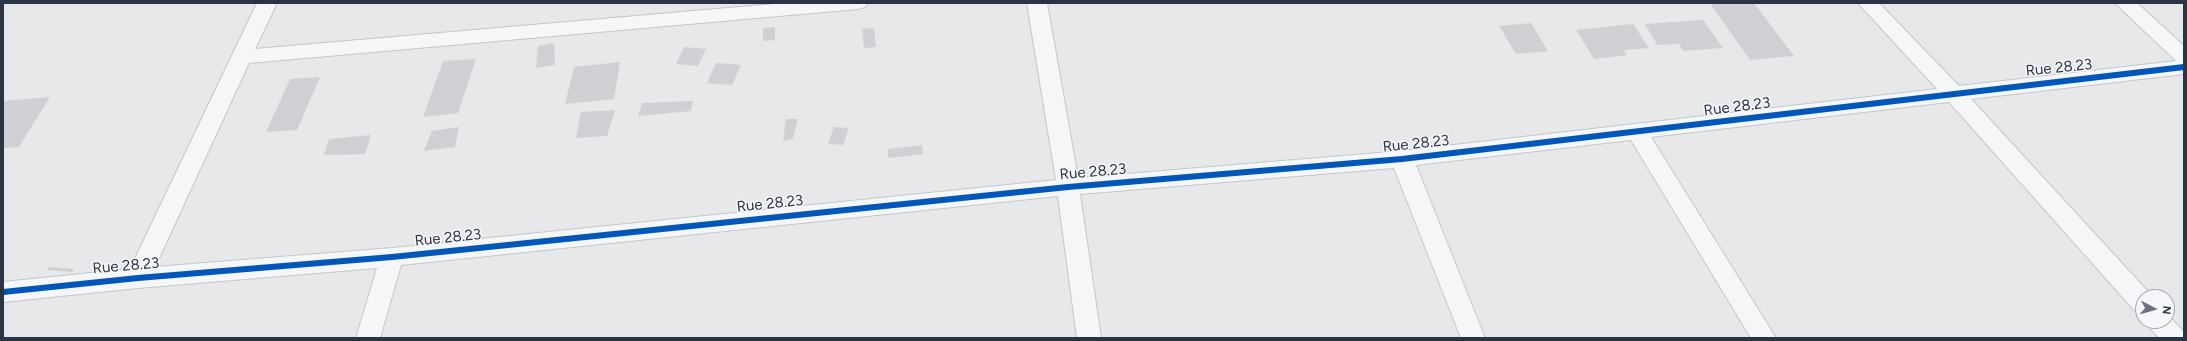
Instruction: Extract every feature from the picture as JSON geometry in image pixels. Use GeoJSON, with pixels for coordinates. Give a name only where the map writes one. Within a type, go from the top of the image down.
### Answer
{"type":"FeatureCollection","features":[{"type":"Feature","properties":{"kind":"street"},"geometry":{"type":"LineString","coordinates":[[138,278],[267,3]]}},
{"type":"Feature","properties":{"kind":"street"},"geometry":{"type":"LineString","coordinates":[[242,57],[858,3]]}},
{"type":"Feature","properties":{"kind":"street"},"geometry":{"type":"LineString","coordinates":[[1037,3],[1068,187],[1089,338]]}},
{"type":"Feature","properties":{"kind":"street"},"geometry":{"type":"LineString","coordinates":[[1868,3],[1953,93],[2135,294]]}},
{"type":"Feature","properties":{"kind":"street"},"geometry":{"type":"LineString","coordinates":[[2125,3],[2184,58]]}},
{"type":"Feature","properties":{"kind":"street","name":"Rue 28.23"},"geometry":{"type":"LineString","coordinates":[[3,292],[138,278],[392,257],[1068,187],[1402,159],[2184,67]]}},
{"type":"Feature","properties":{"kind":"street"},"geometry":{"type":"LineString","coordinates":[[1637,132],[1764,338]]}},
{"type":"Feature","properties":{"kind":"street"},"geometry":{"type":"LineString","coordinates":[[1402,159],[1472,338]]}},
{"type":"Feature","properties":{"kind":"street"},"geometry":{"type":"LineString","coordinates":[[368,338],[392,257]]}},
{"type":"Feature","properties":{"kind":"street"},"geometry":{"type":"LineString","coordinates":[[2166,329],[2174,338]]}},
{"type":"Feature","properties":{"kind":"building"},"geometry":{"type":"Polygon","coordinates":[[[1710,3],[1754,3],[1794,56],[1750,60],[1710,3]]]}},
{"type":"Feature","properties":{"kind":"building"},"geometry":{"type":"Polygon","coordinates":[[[1703,20],[1723,48],[1683,51],[1679,44],[1657,45],[1645,24],[1703,20]]]}},
{"type":"Feature","properties":{"kind":"building"},"geometry":{"type":"Polygon","coordinates":[[[1531,23],[1548,51],[1516,54],[1499,26],[1531,23]]]}},
{"type":"Feature","properties":{"kind":"building"},"geometry":{"type":"Polygon","coordinates":[[[1633,24],[1649,48],[1624,50],[1627,55],[1594,59],[1576,30],[1633,24]]]}},
{"type":"Feature","properties":{"kind":"building"},"geometry":{"type":"Polygon","coordinates":[[[775,27],[775,40],[763,41],[763,28],[775,27]]]}},
{"type":"Feature","properties":{"kind":"building"},"geometry":{"type":"Polygon","coordinates":[[[874,28],[876,47],[864,48],[862,29],[874,28]]]}},
{"type":"Feature","properties":{"kind":"building"},"geometry":{"type":"Polygon","coordinates":[[[554,43],[555,65],[536,68],[538,46],[554,43]]]}},
{"type":"Feature","properties":{"kind":"building"},"geometry":{"type":"Polygon","coordinates":[[[684,47],[706,49],[698,66],[676,64],[684,47]]]}},
{"type":"Feature","properties":{"kind":"building"},"geometry":{"type":"Polygon","coordinates":[[[476,59],[458,113],[423,117],[443,61],[476,59]]]}},
{"type":"Feature","properties":{"kind":"building"},"geometry":{"type":"Polygon","coordinates":[[[620,62],[614,99],[565,104],[574,67],[620,62]]]}},
{"type":"Feature","properties":{"kind":"building"},"geometry":{"type":"Polygon","coordinates":[[[716,63],[741,65],[732,85],[707,83],[716,63]]]}},
{"type":"Feature","properties":{"kind":"building"},"geometry":{"type":"Polygon","coordinates":[[[320,77],[297,130],[266,132],[290,79],[320,77]]]}},
{"type":"Feature","properties":{"kind":"building"},"geometry":{"type":"Polygon","coordinates":[[[50,97],[19,147],[3,148],[3,101],[50,97]]]}},
{"type":"Feature","properties":{"kind":"building"},"geometry":{"type":"Polygon","coordinates":[[[693,101],[691,111],[638,116],[642,103],[693,101]]]}},
{"type":"Feature","properties":{"kind":"building"},"geometry":{"type":"Polygon","coordinates":[[[615,110],[607,136],[576,138],[581,112],[615,110]]]}},
{"type":"Feature","properties":{"kind":"building"},"geometry":{"type":"Polygon","coordinates":[[[786,119],[798,119],[793,139],[783,141],[786,119]]]}},
{"type":"Feature","properties":{"kind":"building"},"geometry":{"type":"Polygon","coordinates":[[[459,127],[455,147],[424,151],[432,131],[459,127]]]}},
{"type":"Feature","properties":{"kind":"building"},"geometry":{"type":"Polygon","coordinates":[[[834,127],[849,128],[843,145],[828,144],[834,127]]]}},
{"type":"Feature","properties":{"kind":"building"},"geometry":{"type":"Polygon","coordinates":[[[371,135],[365,154],[324,155],[329,139],[371,135]]]}},
{"type":"Feature","properties":{"kind":"building"},"geometry":{"type":"Polygon","coordinates":[[[922,145],[923,154],[888,158],[888,149],[922,145]]]}},
{"type":"Feature","properties":{"kind":"building"},"geometry":{"type":"Polygon","coordinates":[[[49,267],[74,269],[72,272],[47,270],[49,267]]]}},
{"type":"Feature","properties":{"kind":"cycle path"},"geometry":{"type":"LineString","coordinates":[[3,292],[138,278],[392,257],[1068,187],[1402,159],[2184,67]]}}]}
